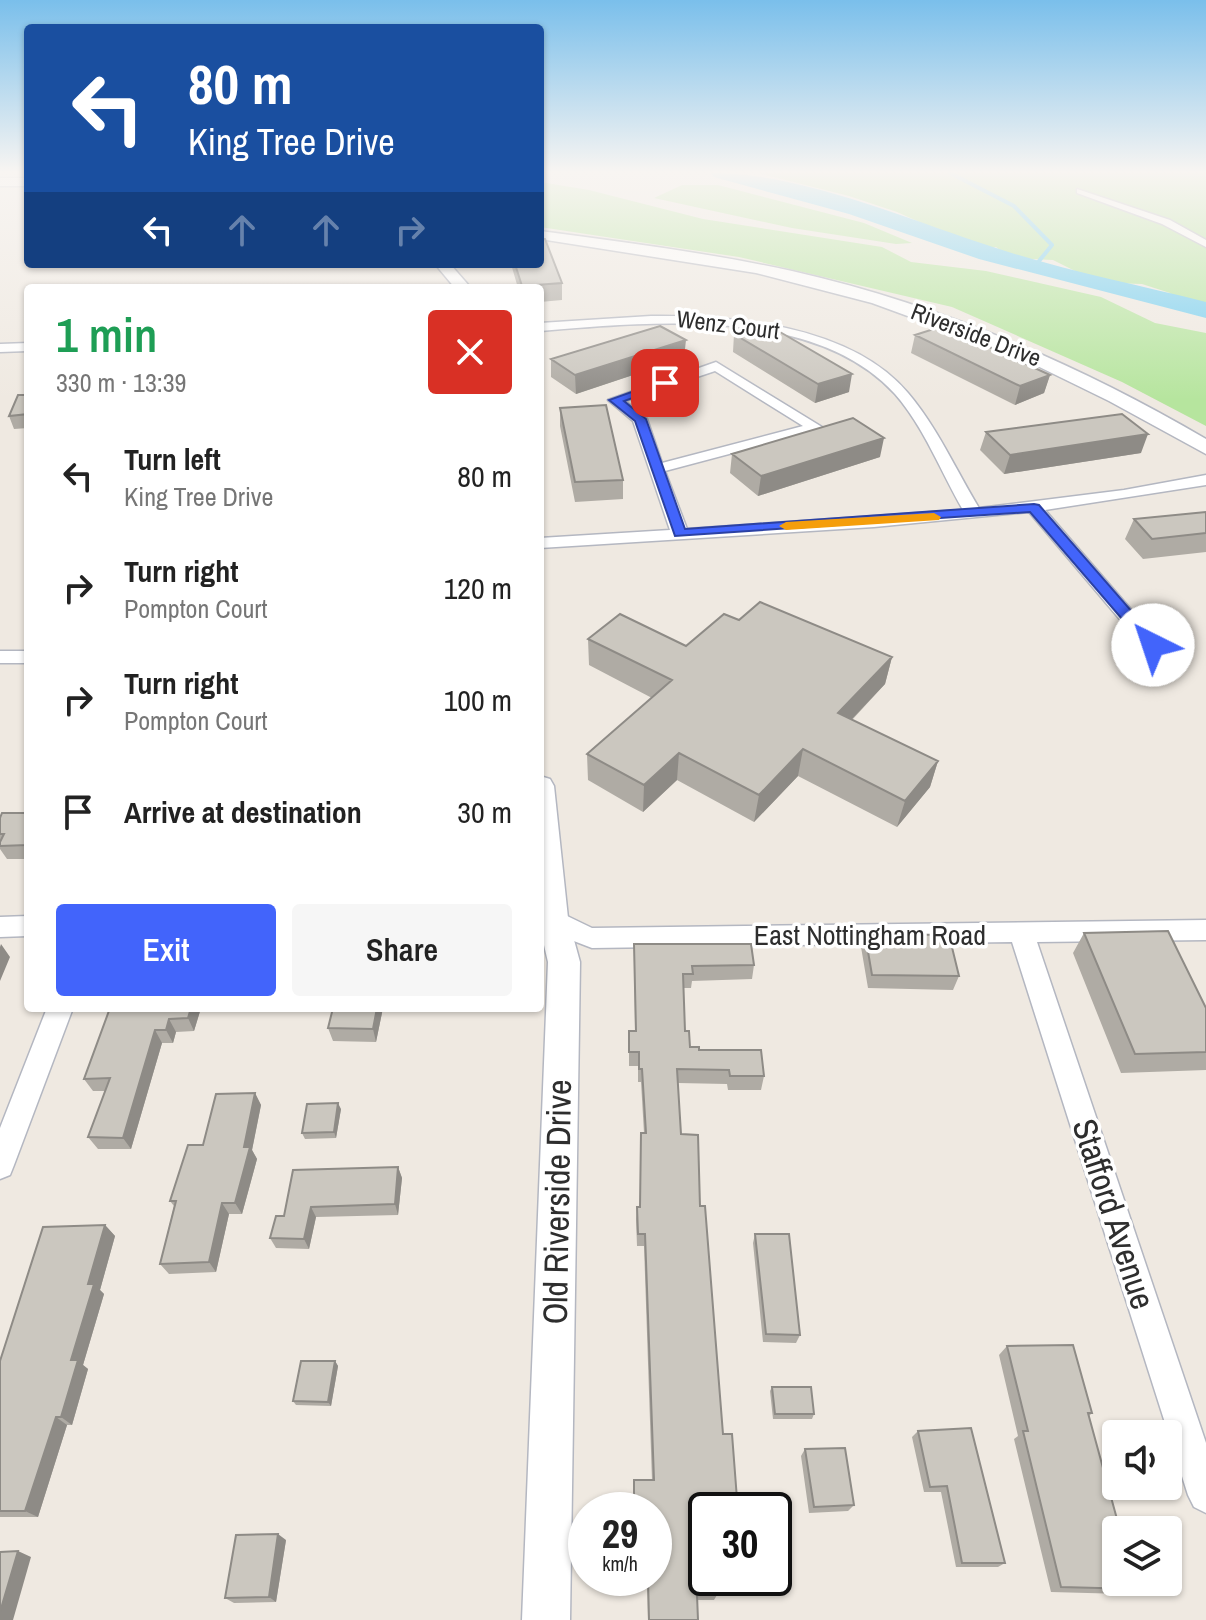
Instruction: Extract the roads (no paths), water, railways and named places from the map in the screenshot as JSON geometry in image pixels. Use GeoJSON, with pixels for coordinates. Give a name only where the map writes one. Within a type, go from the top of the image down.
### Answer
{"type":"FeatureCollection","features":[{"type":"Feature","properties":{"kind":"main road","name":"Riverside Drive"},"geometry":{"type":"LineString","coordinates":[[632,249],[722,262],[889,302],[998,340],[1038,358],[1112,393],[1206,448]]}},
{"type":"Feature","properties":{"kind":"street"},"geometry":{"type":"LineString","coordinates":[[446,268],[460,284]]}},
{"type":"Feature","properties":{"kind":"street","name":"Wenz Court"},"geometry":{"type":"LineString","coordinates":[[544,327],[654,318],[708,318],[756,323],[803,336],[852,356],[881,373],[908,401],[974,514]]}},
{"type":"Feature","properties":{"kind":"street"},"geometry":{"type":"LineString","coordinates":[[3,352],[24,348]]}},
{"type":"Feature","properties":{"kind":"street"},"geometry":{"type":"LineString","coordinates":[[656,469],[815,427],[716,366],[615,400],[640,419],[656,469],[680,533]]}},
{"type":"Feature","properties":{"kind":"street"},"geometry":{"type":"LineString","coordinates":[[544,543],[974,514],[1034,508],[1206,480]]}},
{"type":"Feature","properties":{"kind":"street"},"geometry":{"type":"LineString","coordinates":[[1034,508],[1173,670]]}},
{"type":"Feature","properties":{"kind":"street"},"geometry":{"type":"LineString","coordinates":[[0,657],[24,657]]}},
{"type":"Feature","properties":{"kind":"street","name":"Old Riverside Drive"},"geometry":{"type":"LineString","coordinates":[[544,861],[547,918],[564,962],[546,1620]]}},
{"type":"Feature","properties":{"kind":"street","name":"East Nottingham Road"},"geometry":{"type":"LineString","coordinates":[[547,918],[592,938],[1206,930]]}},
{"type":"Feature","properties":{"kind":"street"},"geometry":{"type":"LineString","coordinates":[[0,927],[24,926]]}},
{"type":"Feature","properties":{"kind":"street","name":"Stafford Avenue"},"geometry":{"type":"LineString","coordinates":[[1022,934],[1206,1495]]}},
{"type":"Feature","properties":{"kind":"street"},"geometry":{"type":"LineString","coordinates":[[0,1165],[58,1012]]}},
{"type":"Feature","properties":{"kind":"waterway"},"geometry":{"type":"LineString","coordinates":[[972,249],[1206,310]]}},
{"type":"Feature","properties":{"kind":"waterway"},"geometry":{"type":"LineString","coordinates":[[1035,266],[1049,249]]}}]}
